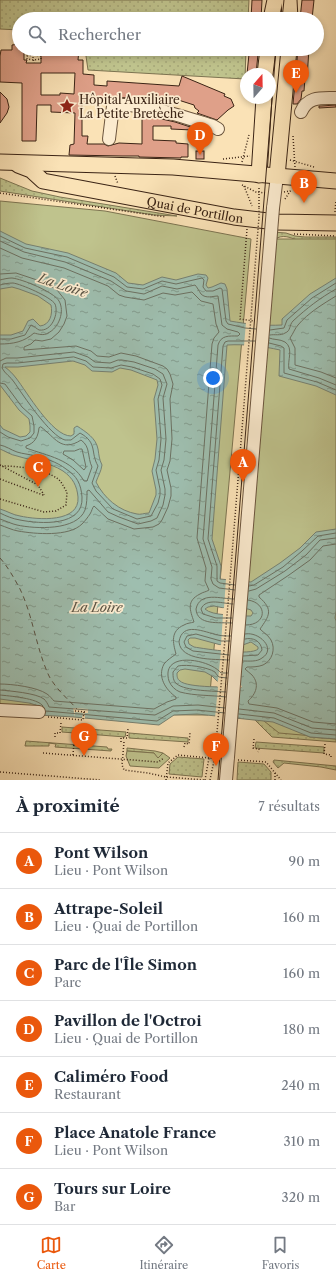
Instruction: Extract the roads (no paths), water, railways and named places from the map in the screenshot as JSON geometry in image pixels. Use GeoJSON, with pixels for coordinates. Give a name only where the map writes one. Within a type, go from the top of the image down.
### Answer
{"type":"FeatureCollection","features":[{"type":"Feature","properties":{"kind":"main road"},"geometry":{"type":"LineString","coordinates":[[272,12],[275,0]]}},
{"type":"Feature","properties":{"kind":"main road"},"geometry":{"type":"LineString","coordinates":[[289,0],[290,12]]}},
{"type":"Feature","properties":{"kind":"main road"},"geometry":{"type":"LineString","coordinates":[[266,68],[267,56]]}},
{"type":"Feature","properties":{"kind":"main road"},"geometry":{"type":"LineString","coordinates":[[278,176],[288,56]]}},
{"type":"Feature","properties":{"kind":"main road"},"geometry":{"type":"LineString","coordinates":[[259,175],[264,104]]}},
{"type":"Feature","properties":{"kind":"main road","name":"Quai de Portillon"},"geometry":{"type":"LineString","coordinates":[[5,162],[173,167],[336,181]]}},
{"type":"Feature","properties":{"kind":"main road","name":"Quai de Portillon"},"geometry":{"type":"LineString","coordinates":[[5,162],[31,170],[43,181],[234,217],[276,222],[335,219]]}},
{"type":"Feature","properties":{"kind":"main road","name":"Quai de Portillon"},"geometry":{"type":"LineString","coordinates":[[34,163],[46,178],[57,183]]}},
{"type":"Feature","properties":{"kind":"street"},"geometry":{"type":"LineString","coordinates":[[301,112],[304,106],[314,99],[336,98]]}},
{"type":"Feature","properties":{"kind":"street"},"geometry":{"type":"LineString","coordinates":[[109,139],[113,106],[121,105],[154,110],[213,126],[218,129]]}},
{"type":"Feature","properties":{"kind":"street"},"geometry":{"type":"LineString","coordinates":[[226,780],[220,758],[278,206],[278,176]]}},
{"type":"Feature","properties":{"kind":"street"},"geometry":{"type":"LineString","coordinates":[[0,710],[42,715]]}},
{"type":"Feature","properties":{"kind":"water","name":"La Loire"},"geometry":{"type":"Polygon","coordinates":[[[0,231],[26,244],[68,253],[116,273],[128,283],[143,285],[162,277],[176,280],[198,274],[206,275],[208,278],[206,285],[208,288],[221,283],[225,284],[227,289],[230,321],[243,323],[282,325],[282,319],[310,294],[336,278],[336,395],[316,386],[279,376],[280,350],[267,347],[227,345],[212,539],[221,566],[220,579],[251,582],[300,548],[316,532],[336,529],[336,739],[310,737],[273,722],[197,714],[174,715],[159,725],[38,715],[39,706],[0,699],[0,509],[15,515],[47,519],[56,518],[72,512],[77,505],[78,497],[74,482],[63,471],[41,462],[10,454],[0,449],[0,425],[3,429],[20,437],[26,436],[30,432],[30,426],[29,419],[19,410],[0,385],[0,335],[11,335],[23,331],[28,321],[33,319],[40,326],[46,324],[52,312],[51,305],[38,296],[12,287],[0,289],[0,231]],[[73,361],[5,367],[15,377],[40,412],[56,429],[71,436],[74,434],[74,428],[77,426],[95,442],[102,465],[96,482],[103,493],[113,503],[124,510],[138,514],[149,513],[156,495],[152,471],[157,439],[154,399],[158,385],[157,380],[131,370],[120,368],[112,372],[92,371],[85,365],[73,361]],[[214,606],[205,609],[219,614],[251,616],[253,613],[248,609],[214,606]],[[190,638],[188,640],[189,644],[194,647],[208,649],[247,652],[258,649],[258,647],[251,642],[240,646],[221,645],[195,638],[190,638]],[[185,669],[180,670],[177,673],[179,680],[191,685],[209,687],[242,687],[218,682],[205,672],[185,669]]]}},
{"type":"Feature","properties":{"kind":"tram line"},"geometry":{"type":"LineString","coordinates":[[283,12],[284,0]]}},
{"type":"Feature","properties":{"kind":"tram line"},"geometry":{"type":"LineString","coordinates":[[218,780],[275,56]]}},
{"type":"Feature","properties":{"kind":"place","name":"Caliméro Food"},"geometry":{"type":"Point","coordinates":[296,93]}},
{"type":"Feature","properties":{"kind":"place","name":"Hôpital Auxiliaire La Petite Bretèche"},"geometry":{"type":"Point","coordinates":[67,106]}},
{"type":"Feature","properties":{"kind":"place","name":"Pavillon de l'Octroi"},"geometry":{"type":"Point","coordinates":[200,155]}},
{"type":"Feature","properties":{"kind":"place","name":"Attrape-Soleil"},"geometry":{"type":"Point","coordinates":[304,203]}},
{"type":"Feature","properties":{"kind":"place","name":"Pont Wilson"},"geometry":{"type":"Point","coordinates":[243,482]}},
{"type":"Feature","properties":{"kind":"place","name":"Parc de l'Île Simon"},"geometry":{"type":"Point","coordinates":[38,487]}},
{"type":"Feature","properties":{"kind":"place","name":"Tours sur Loire"},"geometry":{"type":"Point","coordinates":[84,756]}},
{"type":"Feature","properties":{"kind":"place","name":"Place Anatole France"},"geometry":{"type":"Point","coordinates":[216,766]}}]}
